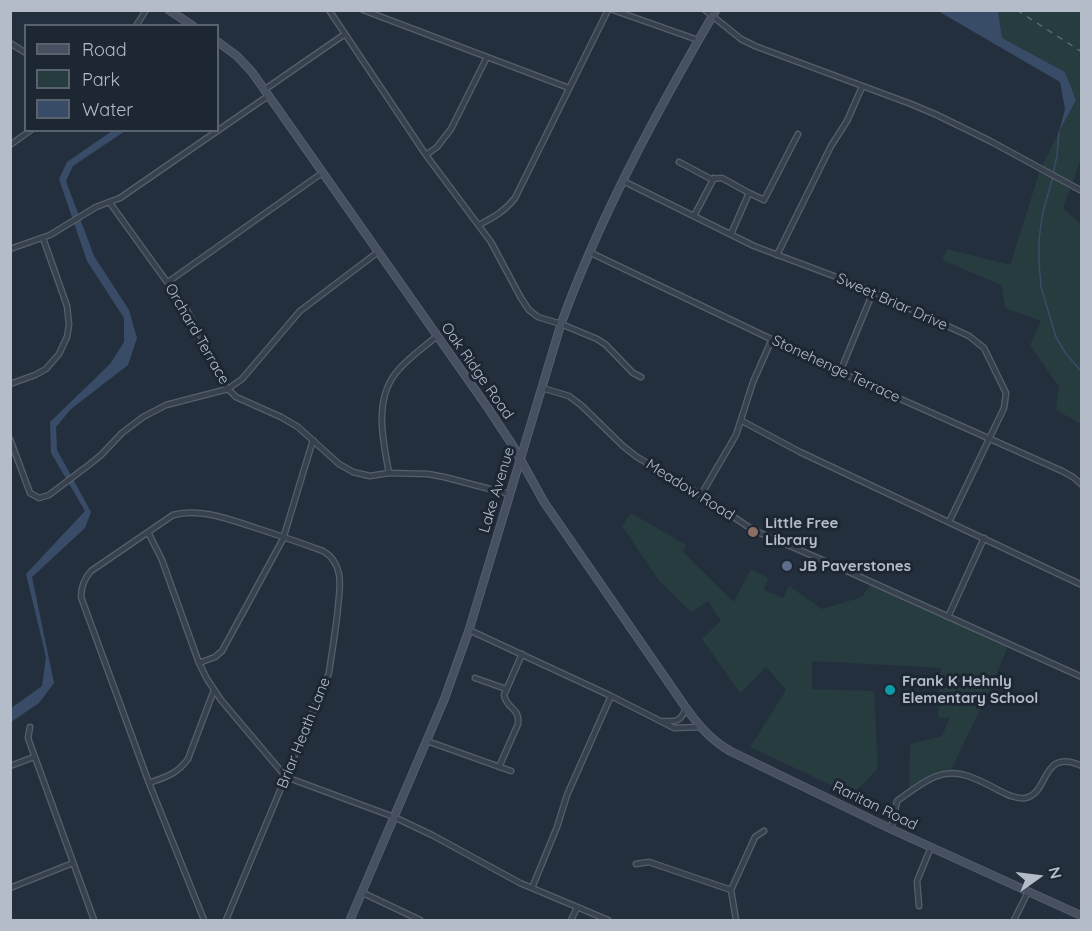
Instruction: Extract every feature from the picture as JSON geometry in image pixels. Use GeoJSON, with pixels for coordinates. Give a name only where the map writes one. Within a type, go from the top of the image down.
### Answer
{"type":"FeatureCollection","features":[{"type":"Feature","properties":{"kind":"main road"},"geometry":{"type":"LineString","coordinates":[[170,10],[190,24]]}},
{"type":"Feature","properties":{"kind":"main road","name":"Lake Avenue"},"geometry":{"type":"LineString","coordinates":[[350,921],[455,673],[561,324],[589,252],[623,181],[714,14]]}},
{"type":"Feature","properties":{"kind":"main road","name":"Oak Ridge Road"},"geometry":{"type":"LineString","coordinates":[[219,43],[243,61],[488,408],[520,459],[537,492],[700,727]]}},
{"type":"Feature","properties":{"kind":"main road","name":"Raritan Road"},"geometry":{"type":"LineString","coordinates":[[700,727],[715,742],[730,751],[891,829],[1082,916]]}},
{"type":"Feature","properties":{"kind":"street"},"geometry":{"type":"LineString","coordinates":[[137,24],[146,10]]}},
{"type":"Feature","properties":{"kind":"street"},"geometry":{"type":"LineString","coordinates":[[329,10],[426,155],[492,242],[529,310],[538,317],[597,339],[606,345],[633,373],[641,377]]}},
{"type":"Feature","properties":{"kind":"street"},"geometry":{"type":"LineString","coordinates":[[363,10],[569,88]]}},
{"type":"Feature","properties":{"kind":"street"},"geometry":{"type":"LineString","coordinates":[[479,225],[498,215],[515,198],[608,10]]}},
{"type":"Feature","properties":{"kind":"street"},"geometry":{"type":"LineString","coordinates":[[613,10],[698,40]]}},
{"type":"Feature","properties":{"kind":"street"},"geometry":{"type":"LineString","coordinates":[[705,10],[714,14],[741,39],[755,46],[937,115],[987,139],[1082,191]]}},
{"type":"Feature","properties":{"kind":"street"},"geometry":{"type":"LineString","coordinates":[[219,127],[345,34]]}},
{"type":"Feature","properties":{"kind":"street"},"geometry":{"type":"LineString","coordinates":[[10,43],[24,52]]}},
{"type":"Feature","properties":{"kind":"street"},"geometry":{"type":"LineString","coordinates":[[426,155],[437,147],[452,129],[486,57]]}},
{"type":"Feature","properties":{"kind":"street"},"geometry":{"type":"LineString","coordinates":[[777,255],[824,160],[848,121],[862,87]]}},
{"type":"Feature","properties":{"kind":"street"},"geometry":{"type":"LineString","coordinates":[[10,145],[28,132]]}},
{"type":"Feature","properties":{"kind":"street"},"geometry":{"type":"LineString","coordinates":[[10,249],[43,238],[96,207],[120,198],[212,132]]}},
{"type":"Feature","properties":{"kind":"street"},"geometry":{"type":"LineString","coordinates":[[679,162],[711,179],[722,178],[764,200],[798,134]]}},
{"type":"Feature","properties":{"kind":"street"},"geometry":{"type":"LineString","coordinates":[[168,282],[322,173]]}},
{"type":"Feature","properties":{"kind":"street"},"geometry":{"type":"LineString","coordinates":[[694,216],[714,178]]}},
{"type":"Feature","properties":{"kind":"street","name":"Sweet Briar Drive"},"geometry":{"type":"LineString","coordinates":[[623,181],[754,246],[830,274],[969,336],[984,348],[1005,393],[1004,408],[949,522]]}},
{"type":"Feature","properties":{"kind":"street"},"geometry":{"type":"LineString","coordinates":[[731,234],[749,194]]}},
{"type":"Feature","properties":{"kind":"street","name":"Orchard Terrace"},"geometry":{"type":"LineString","coordinates":[[110,203],[190,315],[222,380],[236,397],[298,427],[334,460],[348,470],[359,474],[370,476],[388,473],[428,474],[509,494]]}},
{"type":"Feature","properties":{"kind":"street"},"geometry":{"type":"LineString","coordinates":[[10,384],[46,369],[59,354],[67,337],[69,325],[67,306],[43,238]]}},
{"type":"Feature","properties":{"kind":"street"},"geometry":{"type":"LineString","coordinates":[[10,439],[28,489],[32,495],[39,498],[46,497],[101,455],[122,433],[143,417],[166,405],[228,389],[242,379],[300,311],[378,252]]}},
{"type":"Feature","properties":{"kind":"street","name":"Stonehenge Terrace"},"geometry":{"type":"LineString","coordinates":[[589,252],[840,372],[1062,471],[1082,485]]}},
{"type":"Feature","properties":{"kind":"street"},"geometry":{"type":"LineString","coordinates":[[840,372],[873,292]]}},
{"type":"Feature","properties":{"kind":"street"},"geometry":{"type":"LineString","coordinates":[[388,473],[382,422],[385,393],[396,372],[437,336]]}},
{"type":"Feature","properties":{"kind":"street"},"geometry":{"type":"LineString","coordinates":[[701,495],[736,435],[753,382],[772,339]]}},
{"type":"Feature","properties":{"kind":"street","name":"Meadow Road"},"geometry":{"type":"LineString","coordinates":[[542,388],[569,396],[637,457],[760,533],[1082,677]]}},
{"type":"Feature","properties":{"kind":"street"},"geometry":{"type":"LineString","coordinates":[[742,421],[800,452],[1082,585]]}},
{"type":"Feature","properties":{"kind":"street"},"geometry":{"type":"LineString","coordinates":[[199,663],[215,657],[222,651],[284,537],[313,440]]}},
{"type":"Feature","properties":{"kind":"street","name":"Briar Heath Lane"},"geometry":{"type":"LineString","coordinates":[[149,783],[83,604],[81,591],[88,575],[96,567],[172,515],[185,512],[228,519],[323,550],[329,554],[339,574],[340,590],[329,674],[226,921]]}},
{"type":"Feature","properties":{"kind":"street"},"geometry":{"type":"LineString","coordinates":[[148,532],[162,560],[199,663],[214,690],[286,777],[394,817],[520,883],[608,921]]}},
{"type":"Feature","properties":{"kind":"street"},"geometry":{"type":"LineString","coordinates":[[948,617],[984,538]]}},
{"type":"Feature","properties":{"kind":"street"},"geometry":{"type":"LineString","coordinates":[[469,630],[674,728],[700,727]]}},
{"type":"Feature","properties":{"kind":"street"},"geometry":{"type":"LineString","coordinates":[[499,767],[518,724],[517,712],[505,702],[504,695],[522,654]]}},
{"type":"Feature","properties":{"kind":"street"},"geometry":{"type":"LineString","coordinates":[[475,678],[506,689]]}},
{"type":"Feature","properties":{"kind":"street"},"geometry":{"type":"LineString","coordinates":[[204,921],[149,783],[171,775],[182,768],[188,759],[214,690]]}},
{"type":"Feature","properties":{"kind":"street"},"geometry":{"type":"LineString","coordinates":[[532,888],[557,827],[567,795],[611,696]]}},
{"type":"Feature","properties":{"kind":"street"},"geometry":{"type":"LineString","coordinates":[[662,721],[679,720],[686,708]]}},
{"type":"Feature","properties":{"kind":"street"},"geometry":{"type":"LineString","coordinates":[[30,728],[27,738],[94,921]]}},
{"type":"Feature","properties":{"kind":"street"},"geometry":{"type":"LineString","coordinates":[[427,741],[512,771]]}},
{"type":"Feature","properties":{"kind":"street"},"geometry":{"type":"LineString","coordinates":[[10,766],[34,757]]}},
{"type":"Feature","properties":{"kind":"street"},"geometry":{"type":"LineString","coordinates":[[891,829],[897,801],[932,777],[945,773],[969,776],[1008,795],[1023,798],[1033,795],[1051,767],[1058,763],[1068,761],[1082,766]]}},
{"type":"Feature","properties":{"kind":"street"},"geometry":{"type":"LineString","coordinates":[[736,921],[731,890],[755,837],[764,831]]}},
{"type":"Feature","properties":{"kind":"street"},"geometry":{"type":"LineString","coordinates":[[919,906],[917,881],[931,847]]}},
{"type":"Feature","properties":{"kind":"street"},"geometry":{"type":"LineString","coordinates":[[636,864],[649,862],[731,890]]}},
{"type":"Feature","properties":{"kind":"street"},"geometry":{"type":"LineString","coordinates":[[10,888],[73,863]]}},
{"type":"Feature","properties":{"kind":"street"},"geometry":{"type":"LineString","coordinates":[[1014,921],[1028,892]]}},
{"type":"Feature","properties":{"kind":"street"},"geometry":{"type":"LineString","coordinates":[[363,893],[420,921]]}},
{"type":"Feature","properties":{"kind":"street"},"geometry":{"type":"LineString","coordinates":[[571,921],[577,908]]}},
{"type":"Feature","properties":{"kind":"green space"},"geometry":{"type":"Polygon","coordinates":[[[998,11],[1081,11],[1081,159],[1063,208],[1081,224],[1081,424],[1056,410],[1059,387],[1030,345],[1041,321],[1005,308],[1001,285],[942,260],[947,249],[1010,265],[1041,167],[1076,100],[1065,72],[1002,38],[998,11]]]}},
{"type":"Feature","properties":{"kind":"green space"},"geometry":{"type":"Polygon","coordinates":[[[631,513],[686,545],[683,552],[734,602],[751,569],[768,578],[764,590],[783,598],[789,586],[822,609],[862,597],[871,583],[1008,646],[993,683],[951,770],[909,793],[910,744],[942,736],[950,717],[938,718],[941,668],[812,661],[812,689],[874,691],[878,768],[852,795],[750,747],[786,690],[766,667],[740,693],[702,639],[721,621],[708,601],[691,612],[659,581],[622,526],[631,513]]]}},
{"type":"Feature","properties":{"kind":"water"},"geometry":{"type":"Polygon","coordinates":[[[938,11],[998,11],[1002,38],[1065,72],[1076,100],[1059,132],[1065,109],[1060,82],[938,11]]]}},
{"type":"Feature","properties":{"kind":"water"},"geometry":{"type":"Polygon","coordinates":[[[111,132],[124,132],[73,166],[66,181],[94,256],[129,310],[137,338],[128,365],[71,409],[56,427],[57,450],[91,512],[85,528],[32,577],[54,683],[39,703],[11,722],[10,709],[42,686],[46,657],[26,574],[85,511],[51,453],[50,422],[110,364],[124,342],[124,318],[87,261],[59,179],[67,162],[111,132]]]}},
{"type":"Feature","properties":{"kind":"waterway"},"geometry":{"type":"LineString","coordinates":[[1059,132],[1057,155],[1039,239],[1041,287],[1056,337],[1066,354],[1082,372]]}},
{"type":"Feature","properties":{"kind":"railway"},"geometry":{"type":"LineString","coordinates":[[1017,10],[1082,52]]}},
{"type":"Feature","properties":{"kind":"place","name":"Little Free Library"},"geometry":{"type":"Point","coordinates":[753,532]}},
{"type":"Feature","properties":{"kind":"place","name":"JB Paverstones"},"geometry":{"type":"Point","coordinates":[787,566]}},
{"type":"Feature","properties":{"kind":"place","name":"Frank K Hehnly Elementary School"},"geometry":{"type":"Point","coordinates":[890,690]}}]}
